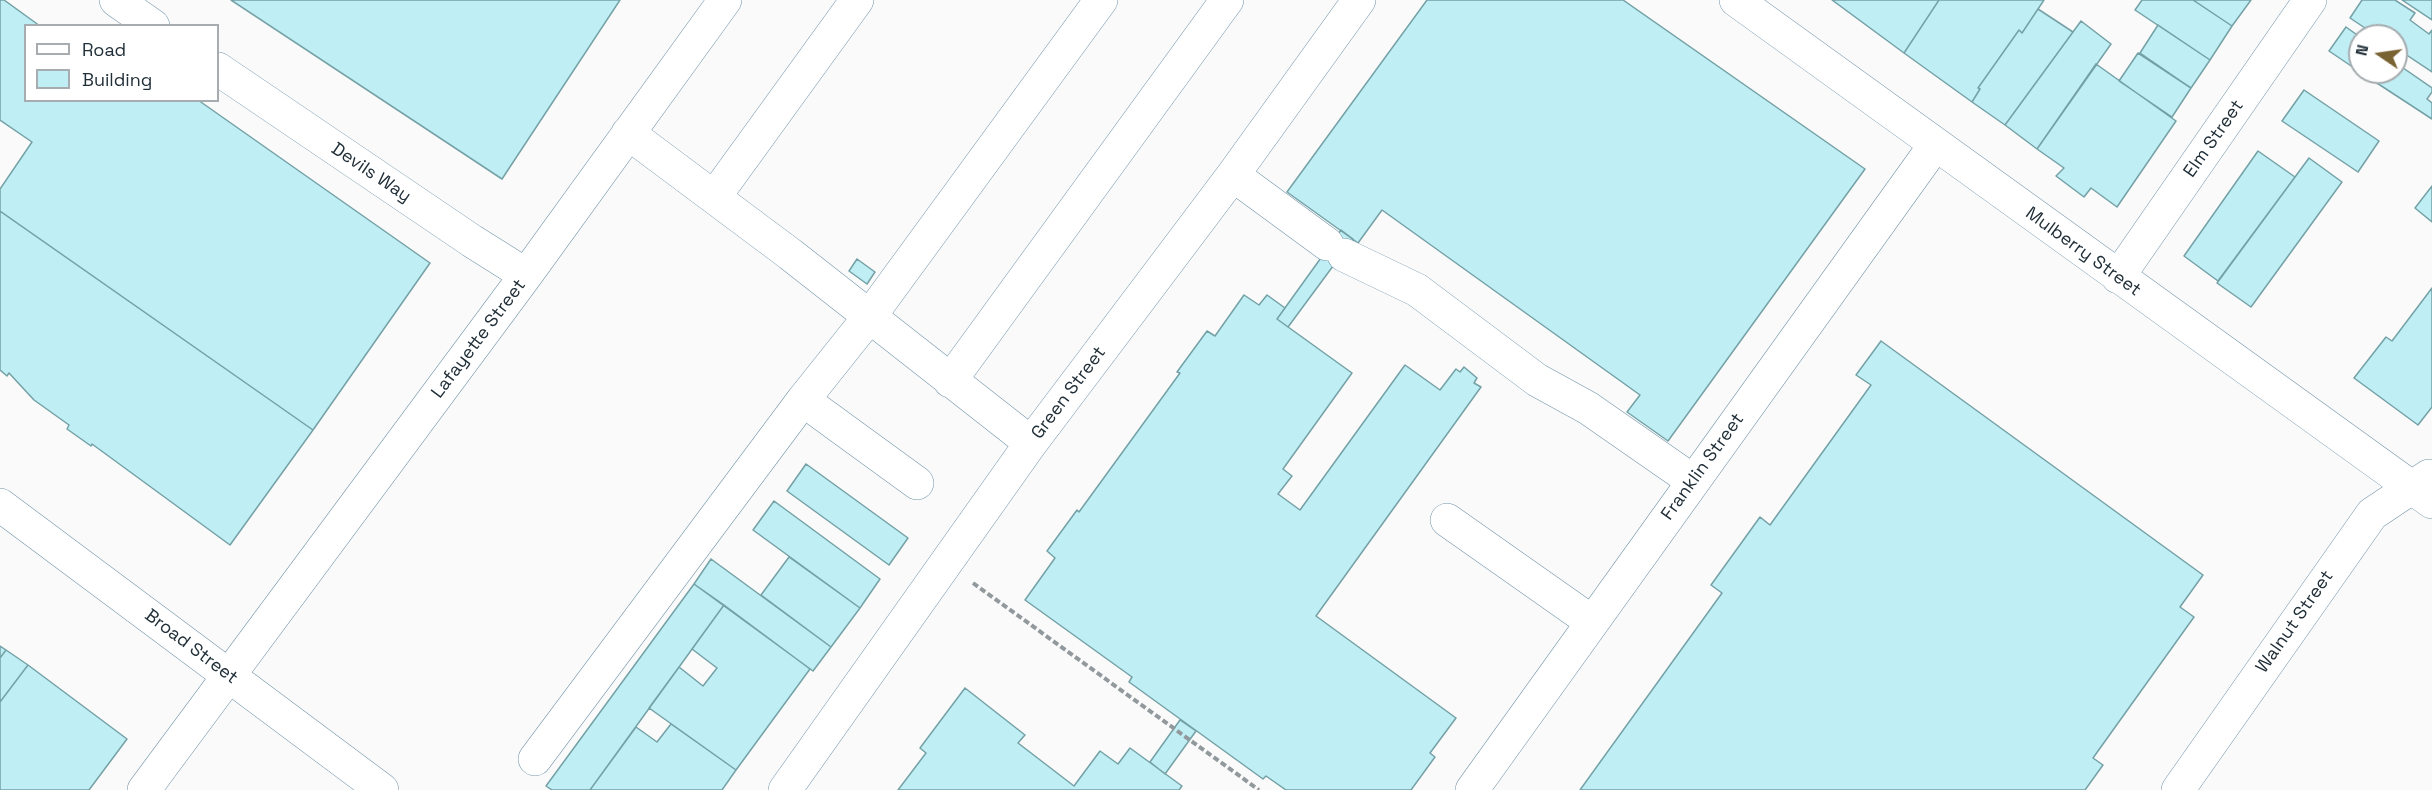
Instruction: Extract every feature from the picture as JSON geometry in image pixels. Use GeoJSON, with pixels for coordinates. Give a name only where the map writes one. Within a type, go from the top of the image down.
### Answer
{"type":"FeatureCollection","features":[{"type":"Feature","properties":{"kind":"street"},"geometry":{"type":"LineString","coordinates":[[116,0],[150,24]]}},
{"type":"Feature","properties":{"kind":"street","name":"Lafayette Street"},"geometry":{"type":"LineString","coordinates":[[144,790],[526,275],[725,0]]}},
{"type":"Feature","properties":{"kind":"street"},"geometry":{"type":"LineString","coordinates":[[716,196],[857,0]]}},
{"type":"Feature","properties":{"kind":"street"},"geometry":{"type":"LineString","coordinates":[[535,759],[803,400],[870,316],[1101,0]]}},
{"type":"Feature","properties":{"kind":"street"},"geometry":{"type":"LineString","coordinates":[[950,381],[1227,0]]}},
{"type":"Feature","properties":{"kind":"street","name":"Green Street"},"geometry":{"type":"LineString","coordinates":[[785,790],[1031,443],[1233,175],[1359,0]]}},
{"type":"Feature","properties":{"kind":"street","name":"Mulberry Street"},"geometry":{"type":"LineString","coordinates":[[1736,0],[2118,277],[2425,487]]}},
{"type":"Feature","properties":{"kind":"street","name":"Elm Street"},"geometry":{"type":"LineString","coordinates":[[2118,277],[2310,0]]}},
{"type":"Feature","properties":{"kind":"street","name":"Devils Way"},"geometry":{"type":"LineString","coordinates":[[219,70],[471,241],[526,275]]}},
{"type":"Feature","properties":{"kind":"street"},"geometry":{"type":"LineString","coordinates":[[628,134],[716,196],[1031,443]]}},
{"type":"Feature","properties":{"kind":"street","name":"Franklin Street"},"geometry":{"type":"LineString","coordinates":[[1472,790],[1935,145]]}},
{"type":"Feature","properties":{"kind":"street"},"geometry":{"type":"LineString","coordinates":[[1233,175],[1336,250],[1418,290],[1537,380],[1588,408],[1693,481]]}},
{"type":"Feature","properties":{"kind":"street"},"geometry":{"type":"LineString","coordinates":[[803,400],[917,483]]}},
{"type":"Feature","properties":{"kind":"street","name":"Walnut Street"},"geometry":{"type":"LineString","coordinates":[[2178,790],[2372,514],[2425,487]]}},
{"type":"Feature","properties":{"kind":"street","name":"Broad Street"},"geometry":{"type":"LineString","coordinates":[[0,505],[382,790]]}},
{"type":"Feature","properties":{"kind":"street"},"geometry":{"type":"LineString","coordinates":[[1447,520],[1592,622]]}},
{"type":"Feature","properties":{"kind":"path"},"geometry":{"type":"LineString","coordinates":[[946,564],[1259,790]]}},
{"type":"Feature","properties":{"kind":"building"},"geometry":{"type":"Polygon","coordinates":[[[0,0],[4,0],[37,24],[24,24],[24,102],[201,102],[430,263],[313,430],[0,211],[0,189],[32,142],[0,120],[0,0]]]}},
{"type":"Feature","properties":{"kind":"building"},"geometry":{"type":"Polygon","coordinates":[[[231,0],[620,0],[502,179],[231,0]]]}},
{"type":"Feature","properties":{"kind":"building"},"geometry":{"type":"Polygon","coordinates":[[[1427,0],[1623,0],[1865,169],[1668,441],[1627,412],[1640,395],[1382,210],[1358,243],[1287,192],[1427,0]]]}},
{"type":"Feature","properties":{"kind":"building"},"geometry":{"type":"Polygon","coordinates":[[[1832,0],[1939,0],[1904,53],[1832,0]]]}},
{"type":"Feature","properties":{"kind":"building"},"geometry":{"type":"Polygon","coordinates":[[[1939,0],[2044,0],[2022,33],[2019,30],[1978,88],[1980,89],[1972,102],[1904,53],[1939,0]]]}},
{"type":"Feature","properties":{"kind":"building"},"geometry":{"type":"Polygon","coordinates":[[[2142,0],[2193,0],[2232,26],[2210,60],[2135,10],[2142,0]]]}},
{"type":"Feature","properties":{"kind":"building"},"geometry":{"type":"Polygon","coordinates":[[[2193,0],[2251,0],[2232,26],[2193,0]]]}},
{"type":"Feature","properties":{"kind":"building"},"geometry":{"type":"Polygon","coordinates":[[[2362,0],[2395,0],[2415,13],[2410,20],[2429,34],[2432,30],[2432,72],[2408,56],[2408,24],[2359,24],[2350,18],[2362,0]]]}},
{"type":"Feature","properties":{"kind":"building"},"geometry":{"type":"Polygon","coordinates":[[[2402,0],[2432,0],[2432,20],[2402,0]]]}},
{"type":"Feature","properties":{"kind":"building"},"geometry":{"type":"Polygon","coordinates":[[[2038,9],[2073,32],[2005,125],[1972,102],[1980,89],[1978,88],[2019,30],[2022,33],[2038,9]]]}},
{"type":"Feature","properties":{"kind":"building"},"geometry":{"type":"Polygon","coordinates":[[[2081,21],[2111,44],[2037,149],[2005,125],[2081,21]]]}},
{"type":"Feature","properties":{"kind":"building"},"geometry":{"type":"Polygon","coordinates":[[[2158,25],[2210,60],[2191,88],[2140,53],[2158,25]]]}},
{"type":"Feature","properties":{"kind":"building"},"geometry":{"type":"Polygon","coordinates":[[[2346,27],[2348,28],[2348,64],[2329,51],[2346,27]]]}},
{"type":"Feature","properties":{"kind":"building"},"geometry":{"type":"Polygon","coordinates":[[[2138,53],[2191,88],[2172,117],[2119,81],[2138,53]]]}},
{"type":"Feature","properties":{"kind":"building"},"geometry":{"type":"Polygon","coordinates":[[[2096,64],[2176,121],[2117,207],[2091,188],[2084,197],[2056,176],[2064,168],[2037,149],[2096,64]]]}},
{"type":"Feature","properties":{"kind":"building"},"geometry":{"type":"Polygon","coordinates":[[[2408,71],[2432,88],[2427,99],[2432,103],[2432,119],[2378,84],[2408,84],[2408,71]]]}},
{"type":"Feature","properties":{"kind":"building"},"geometry":{"type":"Polygon","coordinates":[[[2304,90],[2379,141],[2358,172],[2282,121],[2304,90]]]}},
{"type":"Feature","properties":{"kind":"building"},"geometry":{"type":"Polygon","coordinates":[[[2258,151],[2295,177],[2218,281],[2184,256],[2258,151]]]}},
{"type":"Feature","properties":{"kind":"building"},"geometry":{"type":"Polygon","coordinates":[[[2309,158],[2342,182],[2251,307],[2217,283],[2309,158]]]}},
{"type":"Feature","properties":{"kind":"building"},"geometry":{"type":"Polygon","coordinates":[[[2432,186],[2432,222],[2415,208],[2432,186]]]}},
{"type":"Feature","properties":{"kind":"building"},"geometry":{"type":"Polygon","coordinates":[[[0,211],[313,430],[230,545],[92,444],[91,446],[67,429],[69,425],[34,400],[9,373],[7,376],[0,370],[0,211]]]}},
{"type":"Feature","properties":{"kind":"building"},"geometry":{"type":"Polygon","coordinates":[[[1341,230],[1353,239],[1288,327],[1277,319],[1341,230]]]}},
{"type":"Feature","properties":{"kind":"building"},"geometry":{"type":"Polygon","coordinates":[[[857,259],[875,272],[867,284],[849,271],[857,259]]]}},
{"type":"Feature","properties":{"kind":"building"},"geometry":{"type":"Polygon","coordinates":[[[2432,288],[2432,407],[2418,425],[2354,378],[2386,337],[2392,341],[2432,288]]]}},
{"type":"Feature","properties":{"kind":"building"},"geometry":{"type":"Polygon","coordinates":[[[1244,295],[1259,305],[1267,295],[1285,308],[1277,319],[1352,373],[1283,469],[1292,476],[1278,494],[1300,510],[1405,365],[1440,390],[1456,369],[1460,372],[1464,367],[1477,378],[1474,383],[1481,387],[1316,616],[1456,718],[1430,753],[1435,757],[1411,790],[1286,790],[1266,776],[1263,779],[1129,682],[1132,677],[1025,600],[1055,558],[1047,551],[1077,510],[1079,512],[1180,373],[1177,372],[1207,331],[1215,336],[1244,295]]]}},
{"type":"Feature","properties":{"kind":"building"},"geometry":{"type":"Polygon","coordinates":[[[1881,341],[2203,575],[2180,607],[2194,617],[2093,758],[2103,765],[2085,790],[1580,790],[1722,593],[1711,585],[1760,517],[1770,525],[1871,385],[1856,375],[1881,341]]]}},
{"type":"Feature","properties":{"kind":"building"},"geometry":{"type":"Polygon","coordinates":[[[806,464],[908,538],[889,565],[787,491],[806,464]]]}},
{"type":"Feature","properties":{"kind":"building"},"geometry":{"type":"Polygon","coordinates":[[[774,501],[880,579],[860,608],[753,530],[774,501]]]}},
{"type":"Feature","properties":{"kind":"building"},"geometry":{"type":"Polygon","coordinates":[[[789,557],[860,608],[831,647],[761,595],[789,557]]]}},
{"type":"Feature","properties":{"kind":"building"},"geometry":{"type":"Polygon","coordinates":[[[711,559],[831,647],[813,671],[694,584],[711,559]]]}},
{"type":"Feature","properties":{"kind":"building"},"geometry":{"type":"Polygon","coordinates":[[[694,584],[724,605],[590,790],[552,790],[546,786],[694,584]]]}},
{"type":"Feature","properties":{"kind":"building"},"geometry":{"type":"Polygon","coordinates":[[[724,605],[810,669],[736,770],[649,708],[679,667],[703,686],[717,668],[692,649],[724,605]]]}},
{"type":"Feature","properties":{"kind":"building"},"geometry":{"type":"Polygon","coordinates":[[[0,646],[6,650],[0,658],[0,646]]]}},
{"type":"Feature","properties":{"kind":"building"},"geometry":{"type":"Polygon","coordinates":[[[6,650],[28,665],[0,702],[0,658],[6,650]]]}},
{"type":"Feature","properties":{"kind":"building"},"geometry":{"type":"Polygon","coordinates":[[[28,665],[127,739],[89,790],[0,790],[0,702],[28,665]]]}},
{"type":"Feature","properties":{"kind":"building"},"geometry":{"type":"Polygon","coordinates":[[[965,688],[1025,735],[1018,743],[1074,786],[1100,751],[1118,764],[1130,748],[1182,786],[1179,790],[898,790],[926,753],[920,748],[965,688]]]}},
{"type":"Feature","properties":{"kind":"building"},"geometry":{"type":"Polygon","coordinates":[[[1180,720],[1196,731],[1165,774],[1150,762],[1180,720]]]}},
{"type":"Feature","properties":{"kind":"building"},"geometry":{"type":"Polygon","coordinates":[[[671,724],[736,770],[722,790],[590,790],[636,727],[657,742],[671,724]]]}}]}
